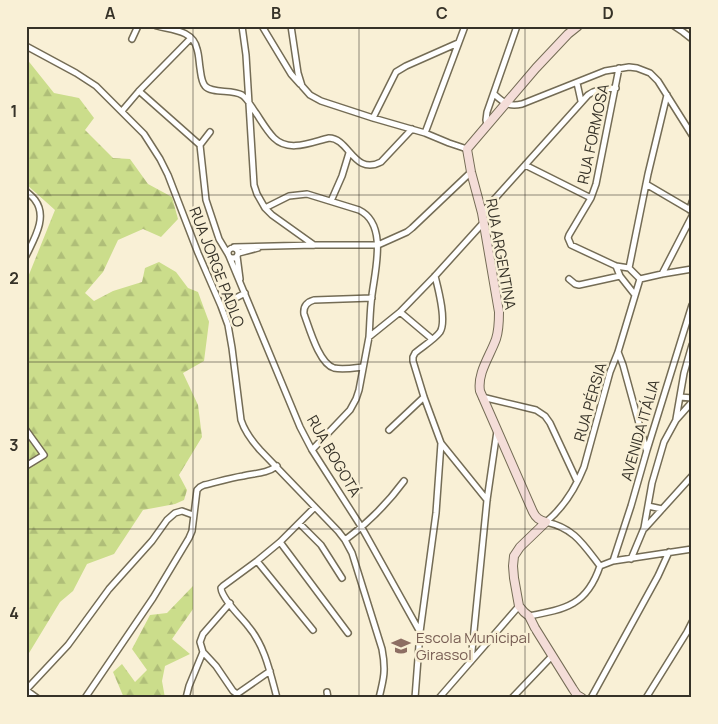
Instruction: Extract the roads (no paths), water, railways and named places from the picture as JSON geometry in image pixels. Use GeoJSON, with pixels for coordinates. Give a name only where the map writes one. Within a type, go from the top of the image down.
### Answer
{"type":"FeatureCollection","features":[{"type":"Feature","properties":{"kind":"main road"},"geometry":{"type":"LineString","coordinates":[[467,149],[569,30],[578,26]]}},
{"type":"Feature","properties":{"kind":"main road","name":"RUA ARGENTINA"},"geometry":{"type":"LineString","coordinates":[[467,149],[482,213],[498,305],[499,323],[496,338],[480,376],[479,384],[482,397],[535,517],[546,522]]}},
{"type":"Feature","properties":{"kind":"main road"},"geometry":{"type":"LineString","coordinates":[[546,522],[520,547],[514,556],[513,572],[519,606],[529,616],[534,628],[573,689],[582,698]]}},
{"type":"Feature","properties":{"kind":"street"},"geometry":{"type":"LineString","coordinates":[[132,39],[138,26]]}},
{"type":"Feature","properties":{"kind":"street"},"geometry":{"type":"LineString","coordinates":[[156,26],[184,32],[191,38],[197,48],[201,78],[204,85],[209,89],[241,94],[280,143],[288,146],[298,146],[334,138],[363,164],[370,166],[381,162],[412,129]]}},
{"type":"Feature","properties":{"kind":"street"},"geometry":{"type":"LineString","coordinates":[[242,26],[246,55],[254,185],[265,208],[314,245]]}},
{"type":"Feature","properties":{"kind":"street"},"geometry":{"type":"LineString","coordinates":[[262,26],[291,74],[312,97],[425,133],[467,149]]}},
{"type":"Feature","properties":{"kind":"street"},"geometry":{"type":"LineString","coordinates":[[291,26],[298,73],[302,86]]}},
{"type":"Feature","properties":{"kind":"street"},"geometry":{"type":"LineString","coordinates":[[425,133],[465,26]]}},
{"type":"Feature","properties":{"kind":"street"},"geometry":{"type":"LineString","coordinates":[[487,125],[487,112],[517,26]]}},
{"type":"Feature","properties":{"kind":"street"},"geometry":{"type":"LineString","coordinates":[[674,26],[692,39]]}},
{"type":"Feature","properties":{"kind":"street"},"geometry":{"type":"LineString","coordinates":[[122,111],[191,38]]}},
{"type":"Feature","properties":{"kind":"street"},"geometry":{"type":"LineString","coordinates":[[373,118],[396,72],[458,44]]}},
{"type":"Feature","properties":{"kind":"street","name":"RUA JORGE PADLO"},"geometry":{"type":"LineString","coordinates":[[26,46],[87,79],[96,86],[144,134],[164,167],[228,325],[241,420],[244,429],[260,450],[346,540],[352,553],[385,662],[385,675],[378,698]]}},
{"type":"Feature","properties":{"kind":"street"},"geometry":{"type":"LineString","coordinates":[[494,94],[505,104],[514,106],[606,71],[619,68],[637,68],[650,73],[658,81],[692,135]]}},
{"type":"Feature","properties":{"kind":"street","name":"RUA FORMOSA"},"geometry":{"type":"LineString","coordinates":[[619,68],[596,184],[591,198],[569,235],[568,241],[570,245],[616,266],[629,268]]}},
{"type":"Feature","properties":{"kind":"street"},"geometry":{"type":"LineString","coordinates":[[577,83],[582,101]]}},
{"type":"Feature","properties":{"kind":"street"},"geometry":{"type":"LineString","coordinates":[[482,213],[582,101],[593,91],[616,88]]}},
{"type":"Feature","properties":{"kind":"street"},"geometry":{"type":"LineString","coordinates":[[139,92],[200,145],[210,132]]}},
{"type":"Feature","properties":{"kind":"street"},"geometry":{"type":"LineString","coordinates":[[667,95],[629,268],[640,280],[692,269]]}},
{"type":"Feature","properties":{"kind":"street","name":"RUA BOGOTÁ"},"geometry":{"type":"LineString","coordinates":[[200,145],[206,200],[219,239],[229,255],[300,427],[312,450],[362,528],[420,632]]}},
{"type":"Feature","properties":{"kind":"street"},"geometry":{"type":"LineString","coordinates":[[331,201],[342,176],[349,153]]}},
{"type":"Feature","properties":{"kind":"street"},"geometry":{"type":"LineString","coordinates":[[525,165],[591,198]]}},
{"type":"Feature","properties":{"kind":"street"},"geometry":{"type":"LineString","coordinates":[[261,247],[233,258],[229,255],[229,250],[233,248],[314,245],[378,244],[407,232],[471,172]]}},
{"type":"Feature","properties":{"kind":"street"},"geometry":{"type":"LineString","coordinates":[[646,184],[691,212]]}},
{"type":"Feature","properties":{"kind":"street"},"geometry":{"type":"LineString","coordinates":[[26,192],[35,199],[39,207],[40,217],[37,232],[26,256]]}},
{"type":"Feature","properties":{"kind":"street"},"geometry":{"type":"LineString","coordinates":[[265,208],[289,196],[300,194],[307,194],[331,201],[359,210],[370,217],[378,244],[369,337],[358,390],[353,405],[312,450]]}},
{"type":"Feature","properties":{"kind":"street"},"geometry":{"type":"LineString","coordinates":[[662,274],[691,212],[692,202]]}},
{"type":"Feature","properties":{"kind":"street"},"geometry":{"type":"LineString","coordinates":[[369,337],[400,312],[483,223]]}},
{"type":"Feature","properties":{"kind":"street"},"geometry":{"type":"LineString","coordinates":[[219,239],[237,249],[238,255]]}},
{"type":"Feature","properties":{"kind":"street","name":"RUA BOGOTÁ"},"geometry":{"type":"LineString","coordinates":[[238,255],[241,285]]}},
{"type":"Feature","properties":{"kind":"street"},"geometry":{"type":"LineString","coordinates":[[616,266],[620,276],[635,295]]}},
{"type":"Feature","properties":{"kind":"street"},"geometry":{"type":"LineString","coordinates":[[435,276],[441,303],[442,325],[440,331],[412,356],[413,361],[441,443],[488,500]]}},
{"type":"Feature","properties":{"kind":"street"},"geometry":{"type":"LineString","coordinates":[[569,279],[579,285],[620,276]]}},
{"type":"Feature","properties":{"kind":"street","name":"RUA PÉRSIA"},"geometry":{"type":"LineString","coordinates":[[546,522],[562,506],[584,467],[610,372],[640,280]]}},
{"type":"Feature","properties":{"kind":"street"},"geometry":{"type":"LineString","coordinates":[[221,306],[245,293]]}},
{"type":"Feature","properties":{"kind":"street"},"geometry":{"type":"LineString","coordinates":[[362,367],[340,369],[329,366],[318,350],[304,314],[304,309],[306,304],[314,300],[372,298]]}},
{"type":"Feature","properties":{"kind":"street","name":"AVENIDA ITÁLIA"},"geometry":{"type":"LineString","coordinates":[[613,562],[692,305]]}},
{"type":"Feature","properties":{"kind":"street"},"geometry":{"type":"LineString","coordinates":[[400,312],[432,339]]}},
{"type":"Feature","properties":{"kind":"street","name":"AVENIDA ITÁLIA"},"geometry":{"type":"LineString","coordinates":[[676,420],[684,373],[692,345]]}},
{"type":"Feature","properties":{"kind":"street"},"geometry":{"type":"LineString","coordinates":[[618,352],[647,450]]}},
{"type":"Feature","properties":{"kind":"street"},"geometry":{"type":"LineString","coordinates":[[389,430],[424,396]]}},
{"type":"Feature","properties":{"kind":"street"},"geometry":{"type":"LineString","coordinates":[[482,397],[536,410],[545,416],[577,481]]}},
{"type":"Feature","properties":{"kind":"street"},"geometry":{"type":"LineString","coordinates":[[680,397],[692,398]]}},
{"type":"Feature","properties":{"kind":"street"},"geometry":{"type":"LineString","coordinates":[[631,559],[644,528],[652,483],[664,442],[676,420],[692,402]]}},
{"type":"Feature","properties":{"kind":"street"},"geometry":{"type":"LineString","coordinates":[[26,430],[44,455],[26,466]]}},
{"type":"Feature","properties":{"kind":"street"},"geometry":{"type":"LineString","coordinates":[[471,661],[497,431]]}},
{"type":"Feature","properties":{"kind":"street"},"geometry":{"type":"LineString","coordinates":[[415,698],[420,632],[436,513],[441,443]]}},
{"type":"Feature","properties":{"kind":"street"},"geometry":{"type":"LineString","coordinates":[[85,698],[153,598],[190,538],[197,490],[200,487],[243,475],[261,474],[277,466]]}},
{"type":"Feature","properties":{"kind":"street"},"geometry":{"type":"LineString","coordinates":[[644,528],[692,476]]}},
{"type":"Feature","properties":{"kind":"street"},"geometry":{"type":"LineString","coordinates":[[346,540],[362,528],[390,500],[404,481]]}},
{"type":"Feature","properties":{"kind":"street"},"geometry":{"type":"LineString","coordinates":[[648,506],[662,509]]}},
{"type":"Feature","properties":{"kind":"street"},"geometry":{"type":"LineString","coordinates":[[277,698],[266,656],[250,628],[222,592],[221,588],[280,542],[315,507]]}},
{"type":"Feature","properties":{"kind":"street"},"geometry":{"type":"LineString","coordinates":[[37,698],[26,690],[68,645],[108,589],[175,513],[182,511],[193,515]]}},
{"type":"Feature","properties":{"kind":"street"},"geometry":{"type":"LineString","coordinates":[[546,522],[565,528],[580,540],[600,566]]}},
{"type":"Feature","properties":{"kind":"street"},"geometry":{"type":"LineString","coordinates":[[299,523],[321,545],[342,578]]}},
{"type":"Feature","properties":{"kind":"street"},"geometry":{"type":"LineString","coordinates":[[280,542],[348,633]]}},
{"type":"Feature","properties":{"kind":"street"},"geometry":{"type":"LineString","coordinates":[[600,566],[613,562],[692,549]]}},
{"type":"Feature","properties":{"kind":"street"},"geometry":{"type":"LineString","coordinates":[[591,698],[658,576],[669,552]]}},
{"type":"Feature","properties":{"kind":"street"},"geometry":{"type":"LineString","coordinates":[[257,561],[313,630]]}},
{"type":"Feature","properties":{"kind":"street"},"geometry":{"type":"LineString","coordinates":[[529,616],[563,609],[576,602],[587,592],[600,566]]}},
{"type":"Feature","properties":{"kind":"street"},"geometry":{"type":"LineString","coordinates":[[230,603],[203,634],[200,642],[203,652],[237,694],[270,671]]}},
{"type":"Feature","properties":{"kind":"street"},"geometry":{"type":"LineString","coordinates":[[439,698],[519,606]]}},
{"type":"Feature","properties":{"kind":"street"},"geometry":{"type":"LineString","coordinates":[[646,698],[692,622]]}},
{"type":"Feature","properties":{"kind":"street"},"geometry":{"type":"LineString","coordinates":[[186,698],[203,652]]}},
{"type":"Feature","properties":{"kind":"street"},"geometry":{"type":"LineString","coordinates":[[512,698],[552,656]]}},
{"type":"Feature","properties":{"kind":"place","name":"Escola Municipal Girassol"},"geometry":{"type":"Point","coordinates":[401,646]}}]}
